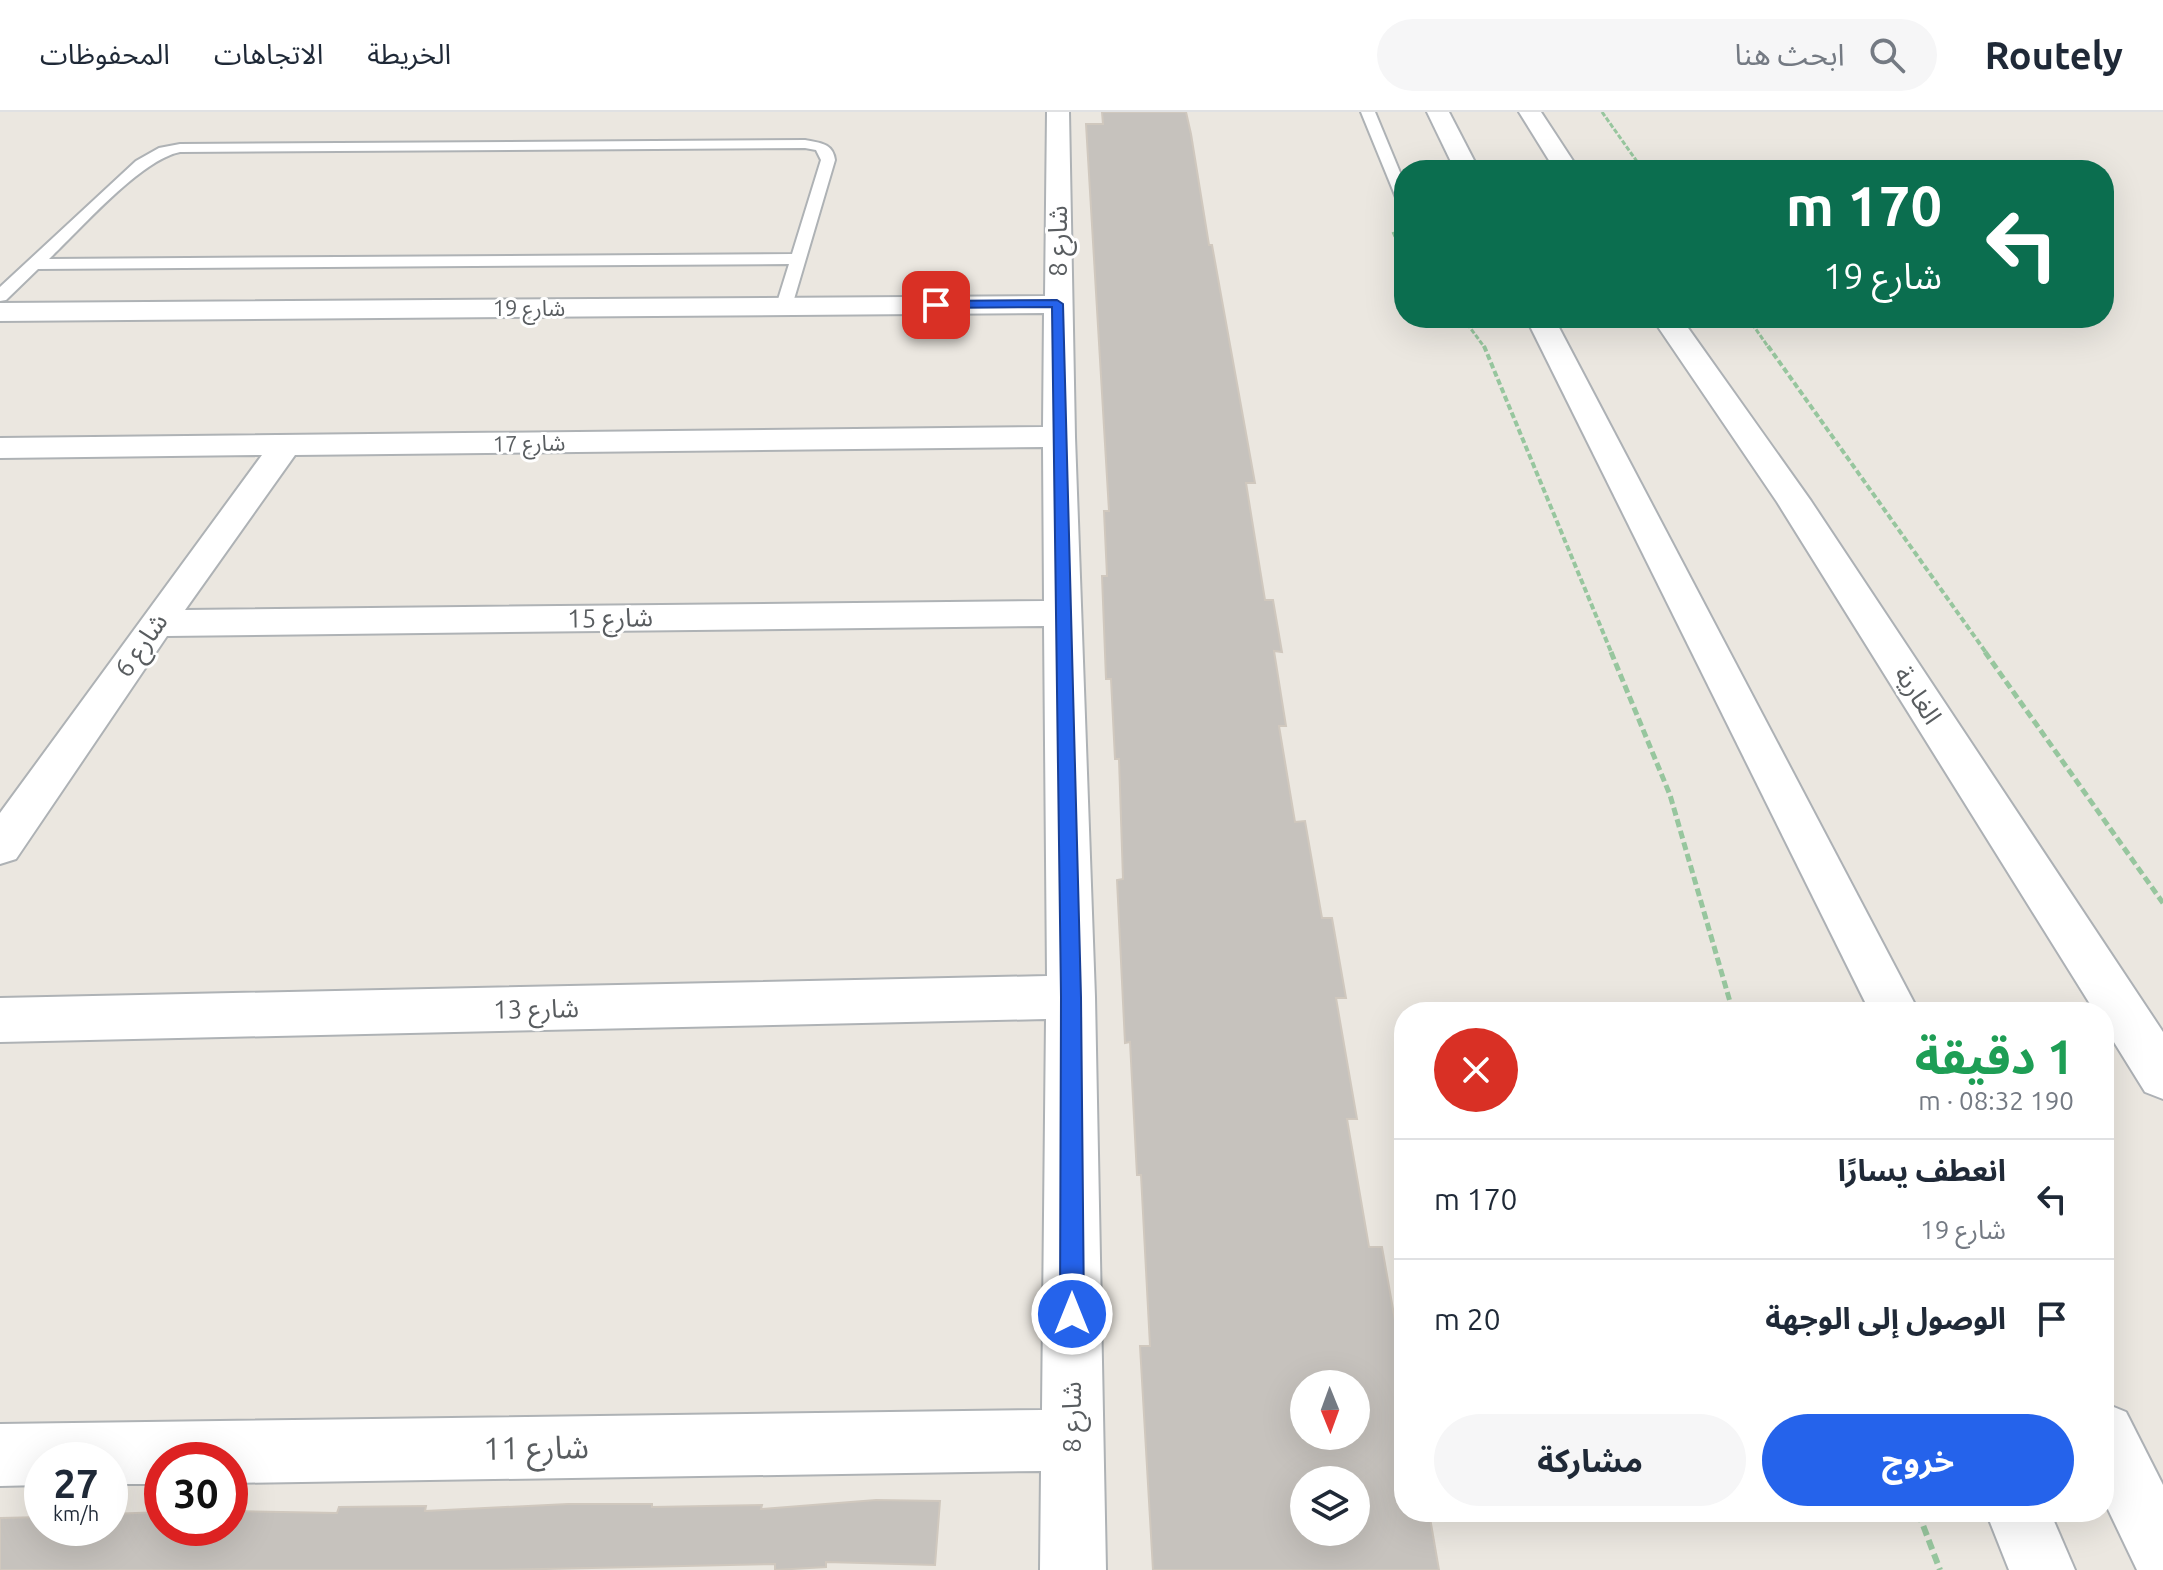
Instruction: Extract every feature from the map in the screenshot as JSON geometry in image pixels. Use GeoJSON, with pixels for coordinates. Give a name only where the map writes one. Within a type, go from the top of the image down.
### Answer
{"type":"FeatureCollection","features":[{"type":"Feature","properties":{"kind":"street","name":"شارع 8"},"geometry":{"type":"LineString","coordinates":[[1058,112],[1057,304],[1071,997],[1073,1570]]}},
{"type":"Feature","properties":{"kind":"street"},"geometry":{"type":"LineString","coordinates":[[1438,112],[1462,160]]}},
{"type":"Feature","properties":{"kind":"street"},"geometry":{"type":"LineString","coordinates":[[1530,112],[1561,160]]}},
{"type":"Feature","properties":{"kind":"street","name":"شارع 19"},"geometry":{"type":"LineString","coordinates":[[0,312],[1057,304]]}},
{"type":"Feature","properties":{"kind":"street"},"geometry":{"type":"LineString","coordinates":[[1539,328],[1890,1002]]}},
{"type":"Feature","properties":{"kind":"street","name":"الغارية"},"geometry":{"type":"LineString","coordinates":[[1673,328],[1794,501],[2157,1062]]}},
{"type":"Feature","properties":{"kind":"street","name":"شارع 17"},"geometry":{"type":"LineString","coordinates":[[0,448],[1059,437]]}},
{"type":"Feature","properties":{"kind":"street","name":"شارع 6"},"geometry":{"type":"LineString","coordinates":[[0,847],[156,623],[285,446]]}},
{"type":"Feature","properties":{"kind":"street","name":"شارع 15"},"geometry":{"type":"LineString","coordinates":[[156,623],[1064,613]]}},
{"type":"Feature","properties":{"kind":"street","name":"شارع 13"},"geometry":{"type":"LineString","coordinates":[[0,1020],[1071,997]]}},
{"type":"Feature","properties":{"kind":"street","name":"شارع 11"},"geometry":{"type":"LineString","coordinates":[[0,1455],[1072,1440]]}},
{"type":"Feature","properties":{"kind":"street"},"geometry":{"type":"LineString","coordinates":[[2114,1454],[2163,1553]]}},
{"type":"Feature","properties":{"kind":"street"},"geometry":{"type":"LineString","coordinates":[[2022,1522],[2042,1570]]}},
{"type":"Feature","properties":{"kind":"lane"},"geometry":{"type":"LineString","coordinates":[[1368,112],[1394,176]]}},
{"type":"Feature","properties":{"kind":"lane"},"geometry":{"type":"LineString","coordinates":[[0,296],[141,164],[164,151],[198,147],[787,143],[821,147],[827,152],[828,160],[784,306]]}},
{"type":"Feature","properties":{"kind":"lane"},"geometry":{"type":"LineString","coordinates":[[34,264],[798,259]]}},
{"type":"Feature","properties":{"kind":"path"},"geometry":{"type":"LineString","coordinates":[[1602,112],[1636,160]]}},
{"type":"Feature","properties":{"kind":"path"},"geometry":{"type":"LineString","coordinates":[[1472,328],[1491,361],[1670,795],[1730,1002]]}},
{"type":"Feature","properties":{"kind":"path"},"geometry":{"type":"LineString","coordinates":[[1755,328],[2163,903]]}},
{"type":"Feature","properties":{"kind":"path"},"geometry":{"type":"LineString","coordinates":[[1922,1522],[1940,1570]]}},
{"type":"Feature","properties":{"kind":"building"},"geometry":{"type":"Polygon","coordinates":[[[1102,112],[1186,112],[1255,483],[1246,483],[1265,600],[1273,600],[1282,652],[1274,651],[1286,726],[1279,726],[1295,822],[1305,821],[1322,918],[1332,918],[1346,998],[1336,998],[1357,1119],[1347,1119],[1369,1247],[1382,1247],[1394,1315],[1394,1522],[1431,1522],[1439,1570],[1153,1570],[1140,1346],[1150,1346],[1141,1175],[1137,1175],[1130,1042],[1125,1043],[1117,880],[1123,879],[1119,759],[1115,759],[1111,679],[1106,679],[1102,576],[1107,576],[1104,511],[1109,511],[1086,124],[1103,124],[1102,112]]]}},
{"type":"Feature","properties":{"kind":"building"},"geometry":{"type":"Polygon","coordinates":[[[876,1500],[940,1501],[935,1565],[826,1562],[826,1567],[775,1570],[775,1564],[500,1570],[0,1570],[0,1518],[24,1517],[24,1546],[128,1546],[128,1513],[144,1513],[144,1546],[248,1546],[248,1511],[337,1513],[339,1507],[426,1506],[425,1511],[568,1504],[652,1504],[652,1507],[762,1505],[761,1509],[876,1500]]]}},
{"type":"Feature","properties":{"kind":"route"},"geometry":{"type":"LineString","coordinates":[[936,305],[1057,304],[1071,997],[1072,1314]]}}]}
